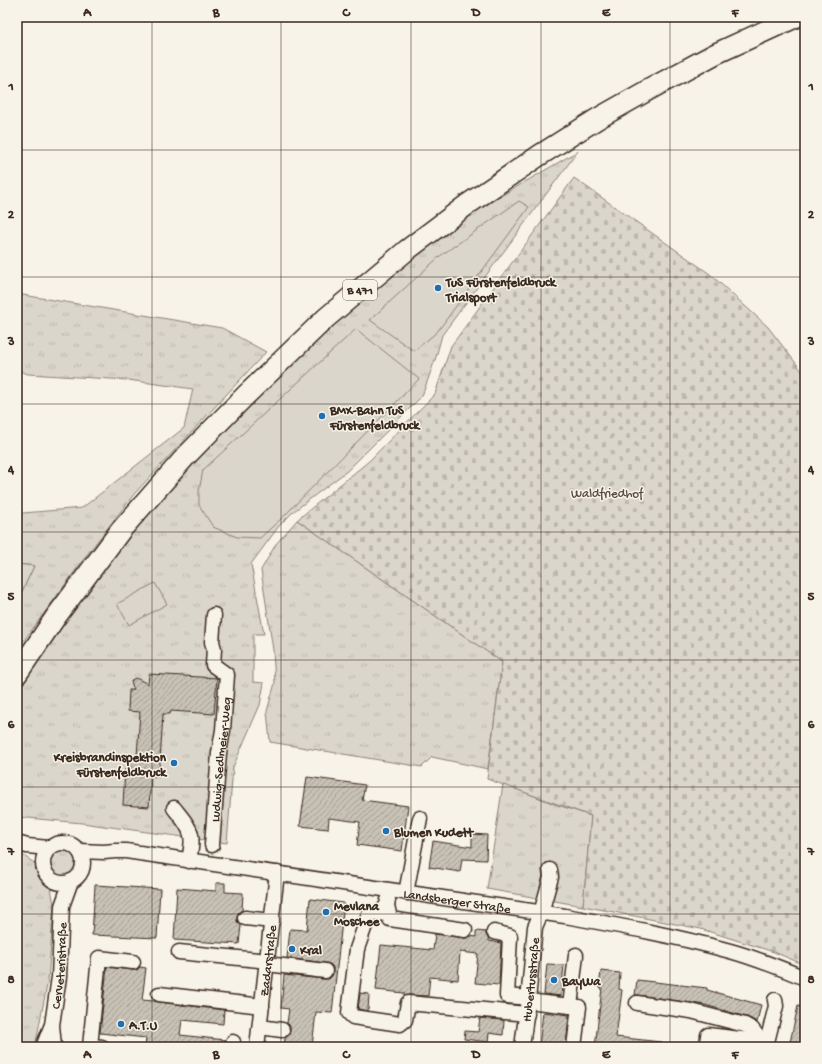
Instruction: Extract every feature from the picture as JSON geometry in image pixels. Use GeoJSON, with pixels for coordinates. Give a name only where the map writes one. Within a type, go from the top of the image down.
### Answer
{"type":"FeatureCollection","features":[{"type":"Feature","properties":{"kind":"highway","name":"B 471"},"geometry":{"type":"LineString","coordinates":[[17,674],[55,618],[121,530],[186,456],[246,395],[320,324],[407,250],[468,204],[597,119],[709,58],[796,17]]}},
{"type":"Feature","properties":{"kind":"street","name":"Ludwig-Sedlmeier-Weg"},"geometry":{"type":"LineString","coordinates":[[212,845],[227,674],[214,665],[214,649],[212,642],[214,614]]}},
{"type":"Feature","properties":{"kind":"street"},"geometry":{"type":"LineString","coordinates":[[174,808],[189,828],[191,842],[189,860]]}},
{"type":"Feature","properties":{"kind":"street"},"geometry":{"type":"LineString","coordinates":[[406,893],[420,818]]}},
{"type":"Feature","properties":{"kind":"street"},"geometry":{"type":"LineString","coordinates":[[42,862],[45,853],[49,848],[61,843],[68,843],[79,851],[82,856],[83,866]]}},
{"type":"Feature","properties":{"kind":"street"},"geometry":{"type":"LineString","coordinates":[[22,845],[49,848]]}},
{"type":"Feature","properties":{"kind":"street"},"geometry":{"type":"LineString","coordinates":[[22,845],[42,862],[48,877],[54,881],[62,883],[71,881],[79,874],[83,866],[104,852]]}},
{"type":"Feature","properties":{"kind":"street","name":"Landsberger Straße"},"geometry":{"type":"LineString","coordinates":[[79,851],[126,851],[565,916],[696,942],[732,952],[805,978]]}},
{"type":"Feature","properties":{"kind":"street","name":"Hubertusstraße"},"geometry":{"type":"LineString","coordinates":[[522,1047],[528,1004],[535,927],[541,913],[551,877],[550,870]]}},
{"type":"Feature","properties":{"kind":"street","name":"Zadarstraße"},"geometry":{"type":"LineString","coordinates":[[258,1047],[277,874]]}},
{"type":"Feature","properties":{"kind":"street","name":"Cerveteristraße"},"geometry":{"type":"LineString","coordinates":[[54,881],[62,906]]}},
{"type":"Feature","properties":{"kind":"street","name":"Cerveteristraße"},"geometry":{"type":"LineString","coordinates":[[54,1047],[52,1025],[59,977],[62,906],[71,881]]}},
{"type":"Feature","properties":{"kind":"street"},"geometry":{"type":"LineString","coordinates":[[390,891],[387,905],[390,919],[465,930]]}},
{"type":"Feature","properties":{"kind":"street"},"geometry":{"type":"LineString","coordinates":[[387,905],[380,914],[369,914],[357,949],[349,1013],[353,1018],[400,1024],[405,1020],[408,1003],[528,1004],[570,1006],[579,1008],[574,1047]]}},
{"type":"Feature","properties":{"kind":"street"},"geometry":{"type":"LineString","coordinates":[[245,918],[272,921]]}},
{"type":"Feature","properties":{"kind":"street"},"geometry":{"type":"LineString","coordinates":[[494,932],[510,936],[507,996],[528,1004]]}},
{"type":"Feature","properties":{"kind":"street"},"geometry":{"type":"LineString","coordinates":[[179,952],[325,971]]}},
{"type":"Feature","properties":{"kind":"street"},"geometry":{"type":"LineString","coordinates":[[570,1006],[576,955]]}},
{"type":"Feature","properties":{"kind":"street"},"geometry":{"type":"LineString","coordinates":[[102,1047],[90,1046],[99,958],[133,962]]}},
{"type":"Feature","properties":{"kind":"street"},"geometry":{"type":"LineString","coordinates":[[159,994],[262,1006]]}},
{"type":"Feature","properties":{"kind":"street"},"geometry":{"type":"LineString","coordinates":[[765,1043],[776,1006],[775,1000]]}},
{"type":"Feature","properties":{"kind":"street"},"geometry":{"type":"LineString","coordinates":[[637,1004],[691,1011],[745,1025],[752,1029],[765,1043]]}},
{"type":"Feature","properties":{"kind":"street","name":"Cerveteristraße"},"geometry":{"type":"LineString","coordinates":[[43,1047],[52,1025]]}},
{"type":"Feature","properties":{"kind":"street"},"geometry":{"type":"LineString","coordinates":[[260,1027],[282,1030]]}},
{"type":"Feature","properties":{"kind":"street"},"geometry":{"type":"LineString","coordinates":[[708,1036],[765,1043]]}},
{"type":"Feature","properties":{"kind":"green space"},"geometry":{"type":"Polygon","coordinates":[[[578,151],[442,335],[422,396],[347,471],[294,511],[279,526],[251,564],[264,634],[253,634],[253,682],[264,683],[260,705],[233,767],[227,843],[82,823],[17,817],[17,684],[92,578],[175,483],[258,393],[346,310],[477,210],[578,151]]]}},
{"type":"Feature","properties":{"kind":"green space","name":"Waldfriedhof"},"geometry":{"type":"Polygon","coordinates":[[[574,178],[710,274],[768,327],[805,375],[805,965],[774,952],[701,929],[583,906],[591,816],[487,779],[502,662],[297,520],[369,461],[435,394],[451,346],[574,178]]]}},
{"type":"Feature","properties":{"kind":"green space","name":"TuS Fürstenfeldbruck Trialsport"},"geometry":{"type":"Polygon","coordinates":[[[519,201],[529,207],[437,332],[414,351],[370,320],[440,256],[519,201]]]}},
{"type":"Feature","properties":{"kind":"green space"},"geometry":{"type":"Polygon","coordinates":[[[17,294],[222,328],[266,352],[135,493],[92,548],[17,650],[17,602],[34,566],[17,564],[17,513],[82,508],[184,428],[193,389],[128,380],[28,374],[17,370],[17,294]]]}},
{"type":"Feature","properties":{"kind":"green space","name":"BMX-Bahn TuS Fürstenfeldbruck"},"geometry":{"type":"Polygon","coordinates":[[[356,329],[419,379],[283,517],[260,538],[237,537],[213,527],[199,505],[199,491],[203,470],[356,329]]]}},
{"type":"Feature","properties":{"kind":"green space"},"geometry":{"type":"Polygon","coordinates":[[[297,520],[502,662],[488,769],[432,757],[422,767],[270,742],[267,711],[275,683],[273,650],[261,570],[276,544],[297,520]]]}},
{"type":"Feature","properties":{"kind":"green space"},"geometry":{"type":"Polygon","coordinates":[[[17,564],[34,566],[17,602],[17,564]]]}},
{"type":"Feature","properties":{"kind":"green space"},"geometry":{"type":"Polygon","coordinates":[[[155,583],[167,604],[129,625],[117,604],[155,583]]]}},
{"type":"Feature","properties":{"kind":"green space"},"geometry":{"type":"Polygon","coordinates":[[[503,784],[591,816],[583,906],[487,889],[503,784]]]}},
{"type":"Feature","properties":{"kind":"green space"},"geometry":{"type":"Polygon","coordinates":[[[63,849],[73,853],[77,863],[73,873],[63,877],[53,873],[49,863],[53,853],[63,849]]]}},
{"type":"Feature","properties":{"kind":"green space"},"geometry":{"type":"Polygon","coordinates":[[[17,852],[37,865],[41,878],[51,888],[54,905],[48,980],[35,1047],[17,1047],[17,852]]]}},
{"type":"Feature","properties":{"kind":"building"},"geometry":{"type":"Polygon","coordinates":[[[149,674],[217,678],[214,714],[171,711],[170,714],[163,714],[159,777],[151,776],[149,807],[123,805],[125,769],[130,769],[130,758],[137,756],[140,712],[128,711],[129,690],[134,690],[131,682],[136,678],[148,684],[149,674]]]}},
{"type":"Feature","properties":{"kind":"building"},"geometry":{"type":"Polygon","coordinates":[[[307,777],[365,785],[362,800],[408,806],[402,851],[357,845],[360,822],[329,818],[328,829],[300,826],[307,777]]]}},
{"type":"Feature","properties":{"kind":"building"},"geometry":{"type":"Polygon","coordinates":[[[472,834],[487,835],[486,860],[462,859],[460,872],[429,867],[433,841],[472,847],[472,834]]]}},
{"type":"Feature","properties":{"kind":"building"},"geometry":{"type":"Polygon","coordinates":[[[216,883],[225,883],[225,892],[243,893],[242,910],[238,913],[237,917],[237,922],[241,925],[239,944],[174,940],[177,888],[216,891],[216,883]]]}},
{"type":"Feature","properties":{"kind":"building"},"geometry":{"type":"Polygon","coordinates":[[[95,885],[160,889],[157,938],[92,935],[95,885]]]}},
{"type":"Feature","properties":{"kind":"building"},"geometry":{"type":"Polygon","coordinates":[[[310,899],[344,903],[332,1013],[316,1012],[312,1047],[284,1047],[285,1038],[289,1035],[290,1026],[287,1023],[289,1009],[281,1008],[284,975],[329,979],[333,972],[333,967],[330,964],[287,958],[290,929],[307,930],[310,899]]]}},
{"type":"Feature","properties":{"kind":"building"},"geometry":{"type":"Polygon","coordinates":[[[476,931],[486,932],[489,941],[501,943],[499,985],[475,983],[478,954],[460,952],[458,980],[430,977],[428,996],[404,996],[404,993],[376,990],[381,945],[433,950],[435,934],[468,938],[471,936],[476,937],[476,931]]]}},
{"type":"Feature","properties":{"kind":"building","name":"BayWa"},"geometry":{"type":"Polygon","coordinates":[[[547,964],[564,965],[561,996],[544,994],[547,964]]]}},
{"type":"Feature","properties":{"kind":"building"},"geometry":{"type":"Polygon","coordinates":[[[107,967],[132,970],[137,970],[140,967],[146,968],[142,1000],[224,1010],[223,1024],[182,1020],[180,1035],[225,1040],[224,1047],[145,1047],[146,1038],[100,1033],[107,967]]]}},
{"type":"Feature","properties":{"kind":"building"},"geometry":{"type":"Polygon","coordinates":[[[601,971],[620,973],[619,989],[622,990],[616,1037],[661,1042],[661,1047],[595,1047],[602,988],[599,987],[601,971]]]}},
{"type":"Feature","properties":{"kind":"building"},"geometry":{"type":"Polygon","coordinates":[[[637,980],[707,988],[707,990],[761,1005],[757,1022],[747,1017],[705,1005],[635,995],[637,980]]]}},
{"type":"Feature","properties":{"kind":"building"},"geometry":{"type":"Polygon","coordinates":[[[360,993],[369,994],[368,1011],[358,1009],[360,993]]]}},
{"type":"Feature","properties":{"kind":"building"},"geometry":{"type":"Polygon","coordinates":[[[798,1006],[805,1008],[805,1047],[789,1047],[798,1006]]]}},
{"type":"Feature","properties":{"kind":"building"},"geometry":{"type":"Polygon","coordinates":[[[543,1012],[569,1015],[566,1047],[539,1047],[543,1012]]]}},
{"type":"Feature","properties":{"kind":"building"},"geometry":{"type":"Polygon","coordinates":[[[480,1018],[504,1020],[503,1035],[489,1033],[488,1042],[464,1039],[465,1031],[478,1032],[480,1018]]]}},
{"type":"Feature","properties":{"kind":"place","name":"TuS Fürstenfeldbruck Trialsport"},"geometry":{"type":"Point","coordinates":[438,288]}},
{"type":"Feature","properties":{"kind":"place","name":"BMX-Bahn TuS Fürstenfeldbruck"},"geometry":{"type":"Point","coordinates":[322,416]}},
{"type":"Feature","properties":{"kind":"place","name":"Kreisbrandinspektion Fürstenfeldbruck"},"geometry":{"type":"Point","coordinates":[174,763]}},
{"type":"Feature","properties":{"kind":"place","name":"Blumen Kudett"},"geometry":{"type":"Point","coordinates":[386,831]}},
{"type":"Feature","properties":{"kind":"place","name":"Mevlana Moschee"},"geometry":{"type":"Point","coordinates":[326,912]}},
{"type":"Feature","properties":{"kind":"place","name":"Kral"},"geometry":{"type":"Point","coordinates":[292,949]}},
{"type":"Feature","properties":{"kind":"place","name":"BayWa"},"geometry":{"type":"Point","coordinates":[554,980]}},
{"type":"Feature","properties":{"kind":"place","name":"A.T.U"},"geometry":{"type":"Point","coordinates":[121,1024]}}]}
